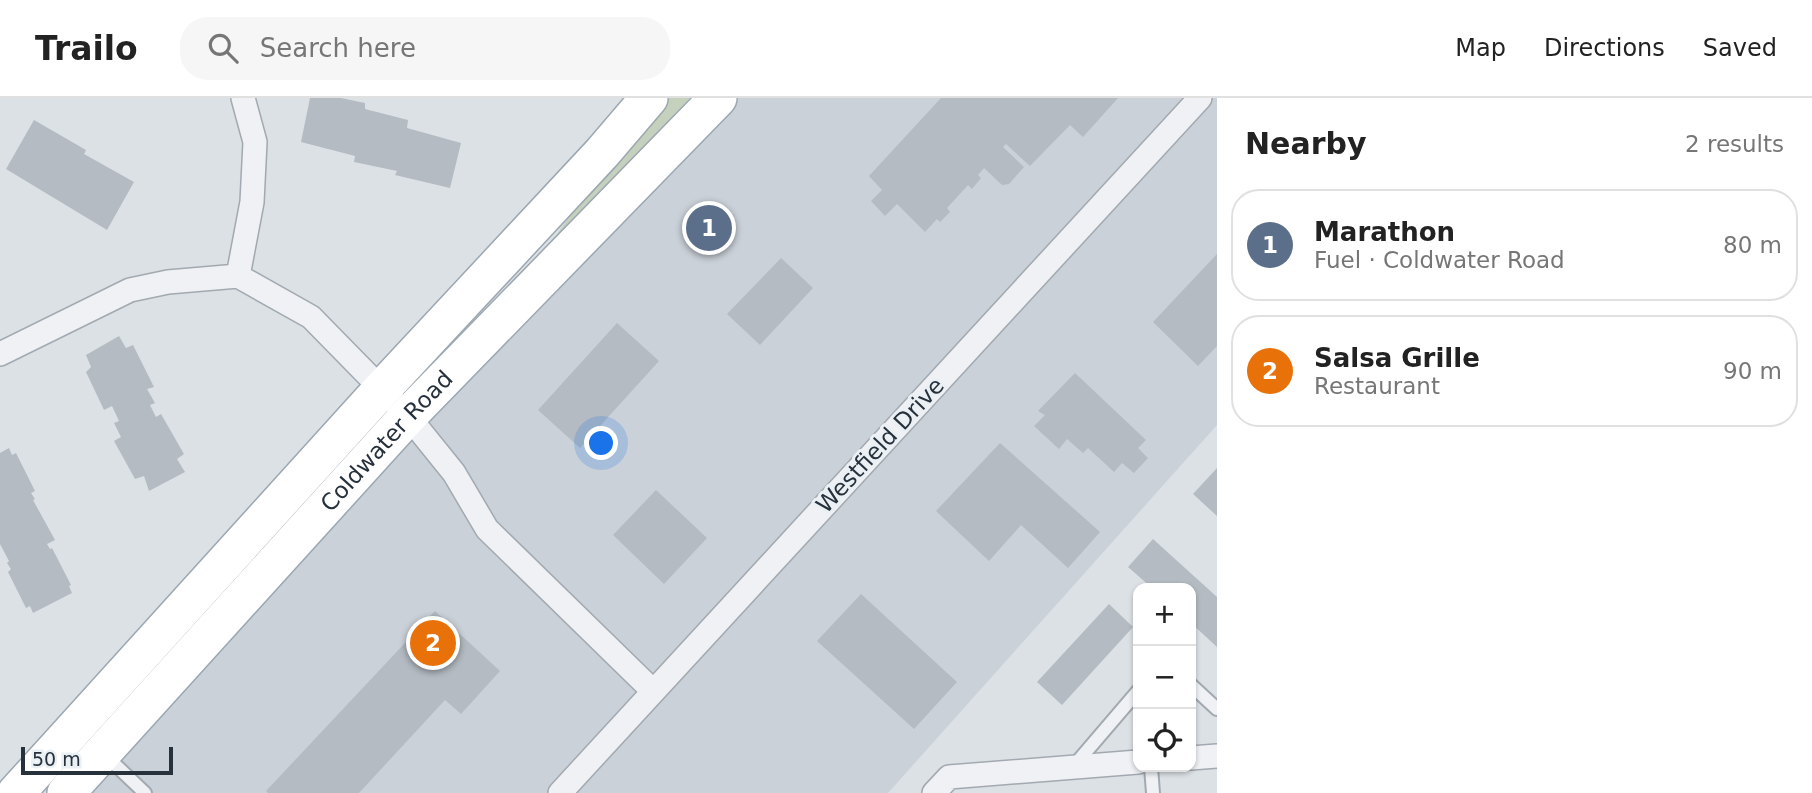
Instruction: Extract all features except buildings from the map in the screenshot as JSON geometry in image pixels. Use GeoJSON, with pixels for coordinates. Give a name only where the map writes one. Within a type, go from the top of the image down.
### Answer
{"type":"FeatureCollection","features":[{"type":"Feature","properties":{"kind":"main road","name":"Coldwater Road"},"geometry":{"type":"LineString","coordinates":[[16,793],[382,389],[602,153],[649,98]]}},
{"type":"Feature","properties":{"kind":"main road","name":"Coldwater Road"},"geometry":{"type":"LineString","coordinates":[[66,793],[408,416],[718,98]]}},
{"type":"Feature","properties":{"kind":"street"},"geometry":{"type":"LineString","coordinates":[[238,276],[252,202],[254,142],[243,98]]}},
{"type":"Feature","properties":{"kind":"street","name":"Westfield Drive"},"geometry":{"type":"LineString","coordinates":[[560,793],[1200,98]]}},
{"type":"Feature","properties":{"kind":"street"},"geometry":{"type":"LineString","coordinates":[[0,354],[130,290],[168,282],[238,276],[311,317],[408,416],[454,473],[487,529],[653,691]]}},
{"type":"Feature","properties":{"kind":"street"},"geometry":{"type":"LineString","coordinates":[[1196,758],[1217,756]]}},
{"type":"Feature","properties":{"kind":"street"},"geometry":{"type":"LineString","coordinates":[[934,793],[949,777],[1133,762]]}},
{"type":"Feature","properties":{"kind":"lane"},"geometry":{"type":"LineString","coordinates":[[1196,690],[1217,709]]}},
{"type":"Feature","properties":{"kind":"lane"},"geometry":{"type":"LineString","coordinates":[[1073,767],[1133,697]]}},
{"type":"Feature","properties":{"kind":"lane"},"geometry":{"type":"LineString","coordinates":[[102,753],[145,793]]}},
{"type":"Feature","properties":{"kind":"lane"},"geometry":{"type":"LineString","coordinates":[[1152,772],[1153,793]]}},
{"type":"Feature","properties":{"kind":"shaded area"},"geometry":{"type":"Polygon","coordinates":[[[738,98],[1217,98],[1217,425],[888,793],[84,793],[438,404],[738,98]]]}},
{"type":"Feature","properties":{"kind":"green space"},"geometry":{"type":"Polygon","coordinates":[[[667,98],[690,98],[509,287],[557,234],[605,167],[667,98]]]}},
{"type":"Feature","properties":{"kind":"place","name":"Marathon"},"geometry":{"type":"Point","coordinates":[709,228]}},
{"type":"Feature","properties":{"kind":"place","name":"Salsa Grille"},"geometry":{"type":"Point","coordinates":[433,643]}}]}
